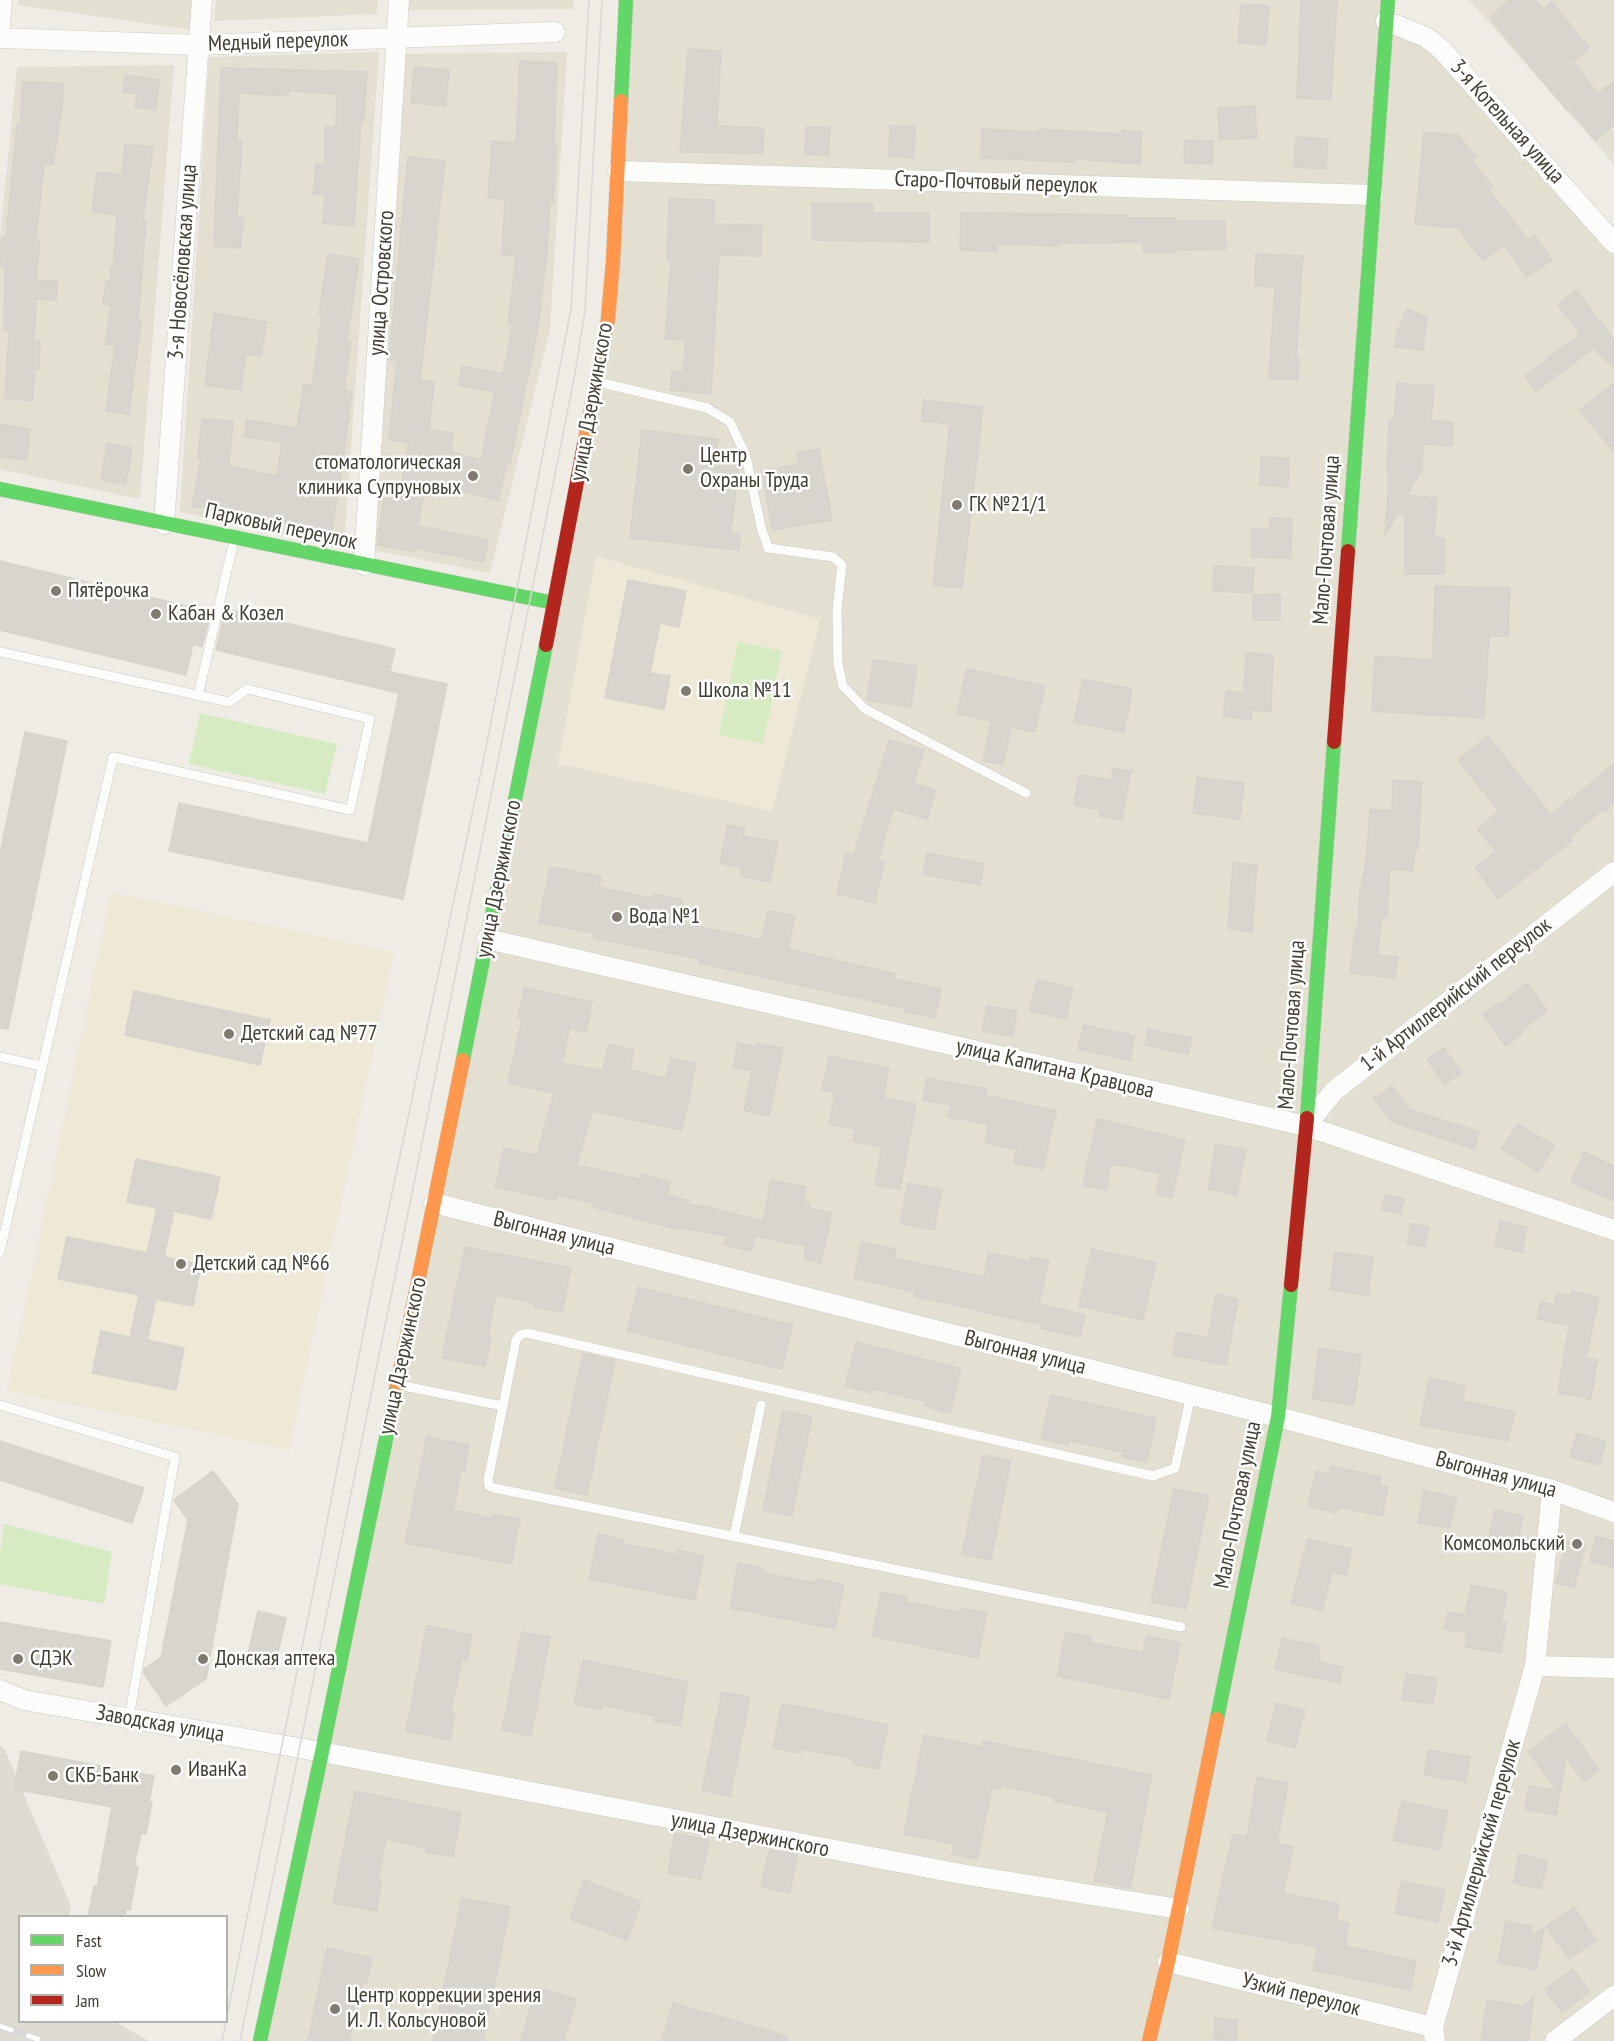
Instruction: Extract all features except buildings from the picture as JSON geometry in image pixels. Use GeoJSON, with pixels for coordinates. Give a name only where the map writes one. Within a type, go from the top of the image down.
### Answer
{"type":"FeatureCollection","features":[{"type":"Feature","properties":{"kind":"street"},"geometry":{"type":"LineString","coordinates":[[0,25],[2,0]]}},
{"type":"Feature","properties":{"kind":"street","name":"3-я Новосёловская улица"},"geometry":{"type":"LineString","coordinates":[[164,524],[202,0]]}},
{"type":"Feature","properties":{"kind":"street","name":"улица Островского"},"geometry":{"type":"LineString","coordinates":[[364,565],[399,0]]}},
{"type":"Feature","properties":{"kind":"street","name":"улица Дзержинского"},"geometry":{"type":"LineString","coordinates":[[260,2041],[322,1752],[434,1203],[597,382],[608,319],[626,0]]}},
{"type":"Feature","properties":{"kind":"street","name":"Мало-Почтовая улица"},"geometry":{"type":"LineString","coordinates":[[1149,2041],[1179,1909],[1278,1417],[1306,1126],[1388,0]]}},
{"type":"Feature","properties":{"kind":"street","name":"3-я Котельная улица"},"geometry":{"type":"LineString","coordinates":[[1386,21],[1426,37],[1442,50],[1614,243]]}},
{"type":"Feature","properties":{"kind":"street","name":"Медный переулок"},"geometry":{"type":"LineString","coordinates":[[0,38],[199,45],[555,32]]}},
{"type":"Feature","properties":{"kind":"street","name":"Старо-Почтовый переулок"},"geometry":{"type":"LineString","coordinates":[[618,171],[1373,195]]}},
{"type":"Feature","properties":{"kind":"street","name":"Парковый переулок"},"geometry":{"type":"LineString","coordinates":[[0,489],[554,603]]}},
{"type":"Feature","properties":{"kind":"street","name":"1-й Артиллерийский переулок"},"geometry":{"type":"LineString","coordinates":[[1306,1126],[1334,1091],[1614,872]]}},
{"type":"Feature","properties":{"kind":"street","name":"улица Капитана Кравцова"},"geometry":{"type":"LineString","coordinates":[[487,939],[1306,1126],[1614,1230]]}},
{"type":"Feature","properties":{"kind":"street","name":"Выгонная улица"},"geometry":{"type":"LineString","coordinates":[[434,1203],[1278,1417],[1552,1490],[1614,1512]]}},
{"type":"Feature","properties":{"kind":"street","name":"3-й Артиллерийский переулок"},"geometry":{"type":"LineString","coordinates":[[1434,2034],[1535,1666],[1552,1490]]}},
{"type":"Feature","properties":{"kind":"street"},"geometry":{"type":"LineString","coordinates":[[1535,1666],[1614,1668]]}},
{"type":"Feature","properties":{"kind":"street","name":"Заводская улица"},"geometry":{"type":"LineString","coordinates":[[0,1690],[24,1700],[322,1752]]}},
{"type":"Feature","properties":{"kind":"street","name":"улица Дзержинского"},"geometry":{"type":"LineString","coordinates":[[322,1752],[915,1866],[1179,1909]]}},
{"type":"Feature","properties":{"kind":"street","name":"Узкий переулок"},"geometry":{"type":"LineString","coordinates":[[1168,1962],[1434,2034]]}},
{"type":"Feature","properties":{"kind":"street"},"geometry":{"type":"LineString","coordinates":[[1555,2041],[1614,1996]]}},
{"type":"Feature","properties":{"kind":"lane"},"geometry":{"type":"LineString","coordinates":[[597,382],[707,408],[730,422],[746,456],[760,527],[768,548],[833,556],[842,565],[837,610],[838,664],[843,686],[865,709],[1026,793]]}},
{"type":"Feature","properties":{"kind":"lane"},"geometry":{"type":"LineString","coordinates":[[198,696],[234,538]]}},
{"type":"Feature","properties":{"kind":"lane"},"geometry":{"type":"LineString","coordinates":[[0,652],[229,702],[247,689],[370,719],[350,810],[113,757],[0,1252]]}},
{"type":"Feature","properties":{"kind":"lane"},"geometry":{"type":"LineString","coordinates":[[0,1057],[42,1066]]}},
{"type":"Feature","properties":{"kind":"lane"},"geometry":{"type":"LineString","coordinates":[[1181,1627],[489,1486],[488,1480],[516,1340],[520,1335],[527,1333],[1153,1476],[1175,1468],[1191,1395]]}},
{"type":"Feature","properties":{"kind":"lane"},"geometry":{"type":"LineString","coordinates":[[397,1384],[503,1406]]}},
{"type":"Feature","properties":{"kind":"lane"},"geometry":{"type":"LineString","coordinates":[[734,1537],[761,1405]]}},
{"type":"Feature","properties":{"kind":"lane"},"geometry":{"type":"LineString","coordinates":[[0,1406],[175,1457],[129,1719]]}},
{"type":"Feature","properties":{"kind":"shaded area"},"geometry":{"type":"Polygon","coordinates":[[[18,0],[194,0],[192,30],[18,5],[18,0]]]}},
{"type":"Feature","properties":{"kind":"shaded area"},"geometry":{"type":"Polygon","coordinates":[[[216,0],[378,0],[377,14],[214,21],[216,0]]]}},
{"type":"Feature","properties":{"kind":"shaded area"},"geometry":{"type":"Polygon","coordinates":[[[408,0],[573,0],[573,9],[408,10],[408,0]]]}},
{"type":"Feature","properties":{"kind":"shaded area"},"geometry":{"type":"Polygon","coordinates":[[[626,0],[1388,0],[1387,21],[1426,37],[1614,243],[1614,2041],[260,2041],[597,382],[626,0]]]}},
{"type":"Feature","properties":{"kind":"shaded area"},"geometry":{"type":"Polygon","coordinates":[[[1469,0],[1614,0],[1614,164],[1469,0]]]}},
{"type":"Feature","properties":{"kind":"shaded area"},"geometry":{"type":"Polygon","coordinates":[[[379,52],[344,546],[180,512],[209,57],[379,52]]]}},
{"type":"Feature","properties":{"kind":"shaded area"},"geometry":{"type":"Polygon","coordinates":[[[567,52],[550,329],[490,573],[372,550],[403,54],[567,52]]]}},
{"type":"Feature","properties":{"kind":"shaded area"},"geometry":{"type":"Polygon","coordinates":[[[174,65],[140,499],[0,469],[0,238],[17,67],[174,65]]]}},
{"type":"Feature","properties":{"kind":"shaded area","name":"Школа №11"},"geometry":{"type":"Polygon","coordinates":[[[596,556],[820,619],[772,811],[558,764],[596,556]]]}},
{"type":"Feature","properties":{"kind":"shaded area","name":"Детский сад №66"},"geometry":{"type":"Polygon","coordinates":[[[111,892],[394,952],[289,1450],[7,1391],[111,892]]]}},
{"type":"Feature","properties":{"kind":"shaded area"},"geometry":{"type":"Polygon","coordinates":[[[0,1745],[5,1750],[71,1906],[69,1915],[18,1915],[18,2023],[117,2023],[149,2041],[0,2041],[0,1745]]]}},
{"type":"Feature","properties":{"kind":"green space"},"geometry":{"type":"Polygon","coordinates":[[[738,642],[782,651],[763,744],[719,735],[738,642]]]}},
{"type":"Feature","properties":{"kind":"green space"},"geometry":{"type":"Polygon","coordinates":[[[200,713],[337,744],[325,794],[189,764],[200,713]]]}},
{"type":"Feature","properties":{"kind":"green space"},"geometry":{"type":"Polygon","coordinates":[[[4,1524],[112,1552],[104,1604],[0,1584],[0,1552],[4,1524]]]}},
{"type":"Feature","properties":{"kind":"tram line"},"geometry":{"type":"LineString","coordinates":[[228,2011],[372,1288],[486,748],[571,309],[589,0]]}},
{"type":"Feature","properties":{"kind":"tram line"},"geometry":{"type":"LineString","coordinates":[[240,2041],[574,379],[585,311],[602,0]]}},
{"type":"Feature","properties":{"kind":"tram line"},"geometry":{"type":"LineString","coordinates":[[222,2041],[226,2023]]}},
{"type":"Feature","properties":{"kind":"railway"},"geometry":{"type":"LineString","coordinates":[[0,2026],[43,2041]]}},
{"type":"Feature","properties":{"kind":"traffic: fast"},"geometry":{"type":"LineString","coordinates":[[621,101],[626,0]]}},
{"type":"Feature","properties":{"kind":"traffic: fast"},"geometry":{"type":"LineString","coordinates":[[1348,551],[1388,0]]}},
{"type":"Feature","properties":{"kind":"traffic: fast"},"geometry":{"type":"LineString","coordinates":[[0,489],[554,603]]}},
{"type":"Feature","properties":{"kind":"traffic: fast"},"geometry":{"type":"LineString","coordinates":[[463,1060],[546,645]]}},
{"type":"Feature","properties":{"kind":"traffic: fast"},"geometry":{"type":"LineString","coordinates":[[1307,1118],[1334,742]]}},
{"type":"Feature","properties":{"kind":"traffic: fast"},"geometry":{"type":"LineString","coordinates":[[1217,1719],[1278,1417],[1291,1285]]}},
{"type":"Feature","properties":{"kind":"traffic: fast"},"geometry":{"type":"LineString","coordinates":[[260,2041],[397,1385]]}},
{"type":"Feature","properties":{"kind":"traffic: slow"},"geometry":{"type":"LineString","coordinates":[[584,445],[608,319],[621,101]]}},
{"type":"Feature","properties":{"kind":"traffic: slow"},"geometry":{"type":"LineString","coordinates":[[397,1385],[463,1060]]}},
{"type":"Feature","properties":{"kind":"traffic: slow"},"geometry":{"type":"LineString","coordinates":[[1149,2041],[1168,1962],[1217,1719]]}},
{"type":"Feature","properties":{"kind":"traffic: jam"},"geometry":{"type":"LineString","coordinates":[[546,645],[584,445]]}},
{"type":"Feature","properties":{"kind":"traffic: jam"},"geometry":{"type":"LineString","coordinates":[[1334,742],[1348,551]]}},
{"type":"Feature","properties":{"kind":"traffic: jam"},"geometry":{"type":"LineString","coordinates":[[1291,1285],[1307,1118]]}},
{"type":"Feature","properties":{"kind":"place","name":"Центр Охраны Труда"},"geometry":{"type":"Point","coordinates":[688,469]}},
{"type":"Feature","properties":{"kind":"place","name":"стоматологическая клиника Супруновых"},"geometry":{"type":"Point","coordinates":[473,476]}},
{"type":"Feature","properties":{"kind":"place","name":"ГК №21/1"},"geometry":{"type":"Point","coordinates":[957,505]}},
{"type":"Feature","properties":{"kind":"place","name":"Пятёрочка"},"geometry":{"type":"Point","coordinates":[56,591]}},
{"type":"Feature","properties":{"kind":"place","name":"Кабан & Козел"},"geometry":{"type":"Point","coordinates":[156,614]}},
{"type":"Feature","properties":{"kind":"place","name":"Школа №11"},"geometry":{"type":"Point","coordinates":[686,691]}},
{"type":"Feature","properties":{"kind":"place","name":"Вода №1"},"geometry":{"type":"Point","coordinates":[617,917]}},
{"type":"Feature","properties":{"kind":"place","name":"Детский сад №77"},"geometry":{"type":"Point","coordinates":[229,1034]}},
{"type":"Feature","properties":{"kind":"place","name":"Детский сад №66"},"geometry":{"type":"Point","coordinates":[181,1264]}},
{"type":"Feature","properties":{"kind":"place","name":"Комсомольский"},"geometry":{"type":"Point","coordinates":[1577,1544]}},
{"type":"Feature","properties":{"kind":"place","name":"СДЭК"},"geometry":{"type":"Point","coordinates":[18,1659]}},
{"type":"Feature","properties":{"kind":"place","name":"Донская аптека"},"geometry":{"type":"Point","coordinates":[203,1659]}},
{"type":"Feature","properties":{"kind":"place","name":"ИванКа"},"geometry":{"type":"Point","coordinates":[176,1770]}},
{"type":"Feature","properties":{"kind":"place","name":"СКБ-Банк"},"geometry":{"type":"Point","coordinates":[53,1776]}},
{"type":"Feature","properties":{"kind":"place","name":"Центр коррекции зрения И. Л. Кольсуновой"},"geometry":{"type":"Point","coordinates":[335,2009]}}]}
